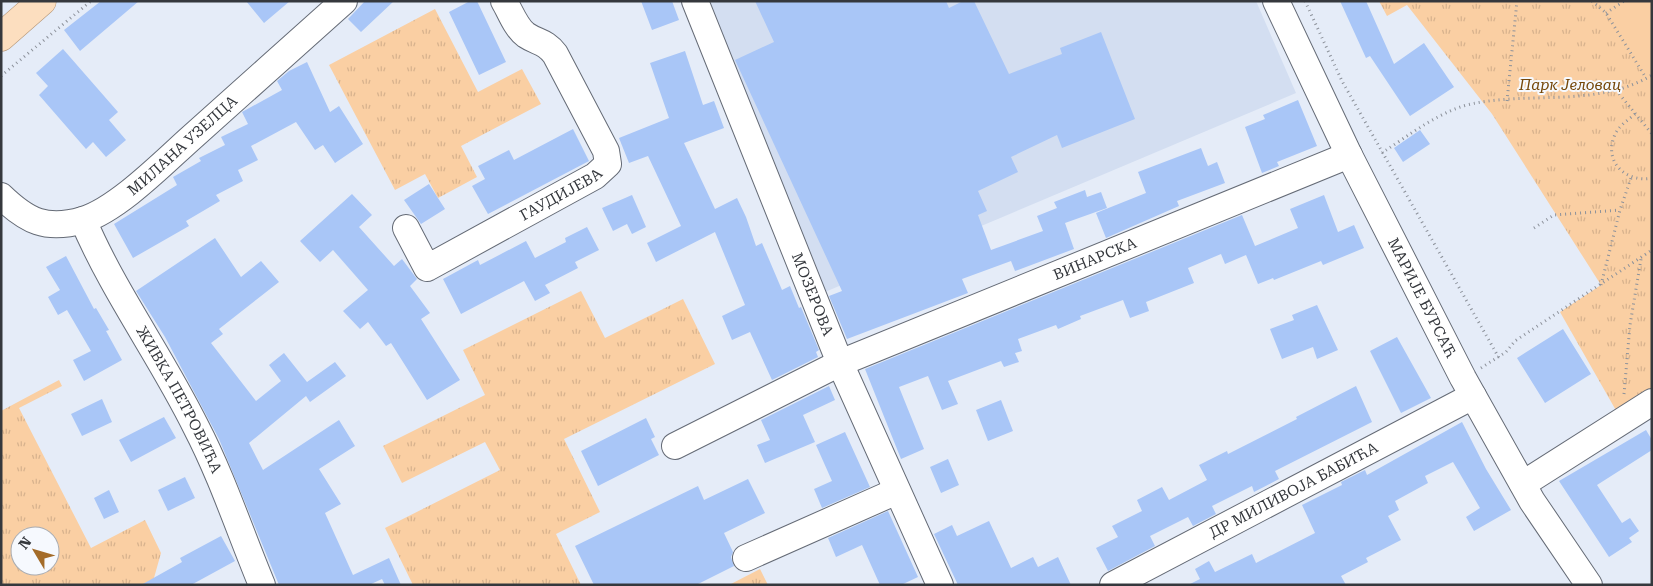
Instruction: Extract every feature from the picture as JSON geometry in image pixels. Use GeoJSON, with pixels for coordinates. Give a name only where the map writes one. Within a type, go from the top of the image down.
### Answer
{"type":"FeatureCollection","features":[{"type":"Feature","properties":{"kind":"main road"},"geometry":{"type":"LineString","coordinates":[[1,37],[42,1]]}},
{"type":"Feature","properties":{"kind":"street","name":"МИЛАНА УЗЕЛЦА"},"geometry":{"type":"LineString","coordinates":[[1,196],[24,215],[37,222],[49,224],[83,220],[108,208],[150,174],[344,1]]}},
{"type":"Feature","properties":{"kind":"street","name":"ГАУДИЈЕВА"},"geometry":{"type":"LineString","coordinates":[[406,228],[427,268],[595,176],[608,164],[606,151],[555,54],[544,42],[525,34],[521,30],[504,1]]}},
{"type":"Feature","properties":{"kind":"street","name":"МОЗЕРОВА"},"geometry":{"type":"LineString","coordinates":[[695,1],[840,363],[940,585]]}},
{"type":"Feature","properties":{"kind":"street","name":"МАРИЈЕ БУРСАЋ"},"geometry":{"type":"LineString","coordinates":[[1276,1],[1349,155],[1468,387],[1523,484],[1589,585]]}},
{"type":"Feature","properties":{"kind":"street","name":"ВИНАРСКА"},"geometry":{"type":"LineString","coordinates":[[674,446],[840,363],[1349,155]]}},
{"type":"Feature","properties":{"kind":"street","name":"ЖИВКА ПЕТРОВИЋА"},"geometry":{"type":"LineString","coordinates":[[83,220],[123,300],[196,427],[262,585]]}},
{"type":"Feature","properties":{"kind":"street","name":"ДР МИЛИВОЈА БАБИЋА"},"geometry":{"type":"LineString","coordinates":[[1113,585],[1468,387]]}},
{"type":"Feature","properties":{"kind":"street"},"geometry":{"type":"LineString","coordinates":[[1523,484],[1652,402]]}},
{"type":"Feature","properties":{"kind":"street"},"geometry":{"type":"LineString","coordinates":[[746,558],[897,491]]}},
{"type":"Feature","properties":{"kind":"path"},"geometry":{"type":"LineString","coordinates":[[1,76],[91,1]]}},
{"type":"Feature","properties":{"kind":"path"},"geometry":{"type":"LineString","coordinates":[[1304,1],[1342,82],[1499,358]]}},
{"type":"Feature","properties":{"kind":"path"},"geometry":{"type":"LineString","coordinates":[[1507,101],[1517,1]]}},
{"type":"Feature","properties":{"kind":"path"},"geometry":{"type":"LineString","coordinates":[[1592,1],[1606,13],[1646,78]]}},
{"type":"Feature","properties":{"kind":"path"},"geometry":{"type":"LineString","coordinates":[[1606,13],[1624,1]]}},
{"type":"Feature","properties":{"kind":"path"},"geometry":{"type":"LineString","coordinates":[[1382,153],[1417,129],[1474,103],[1591,95],[1616,90],[1652,75]]}},
{"type":"Feature","properties":{"kind":"path"},"geometry":{"type":"LineString","coordinates":[[1616,90],[1652,134]]}},
{"type":"Feature","properties":{"kind":"path"},"geometry":{"type":"LineString","coordinates":[[1635,114],[1618,129],[1611,147],[1616,166],[1631,178],[1641,180],[1652,178]]}},
{"type":"Feature","properties":{"kind":"path"},"geometry":{"type":"LineString","coordinates":[[1601,285],[1620,210],[1631,178]]}},
{"type":"Feature","properties":{"kind":"path"},"geometry":{"type":"LineString","coordinates":[[1534,228],[1554,215],[1620,210]]}},
{"type":"Feature","properties":{"kind":"path"},"geometry":{"type":"LineString","coordinates":[[1468,387],[1514,341],[1652,250]]}},
{"type":"Feature","properties":{"kind":"path"},"geometry":{"type":"LineString","coordinates":[[1622,421],[1630,325],[1641,258]]}},
{"type":"Feature","properties":{"kind":"shaded area"},"geometry":{"type":"Polygon","coordinates":[[[704,1],[1256,1],[1296,93],[825,292],[704,1]]]}},
{"type":"Feature","properties":{"kind":"green space","name":"Парк Јеловац"},"geometry":{"type":"Polygon","coordinates":[[[1379,1],[1652,1],[1652,402],[1622,421],[1560,312],[1601,285],[1492,114],[1407,5],[1387,16],[1379,1]]]}},
{"type":"Feature","properties":{"kind":"green space"},"geometry":{"type":"Polygon","coordinates":[[[1624,1],[1645,1],[1652,11],[1652,75],[1646,78],[1606,13],[1624,1]]]}},
{"type":"Feature","properties":{"kind":"green space"},"geometry":{"type":"Polygon","coordinates":[[[435,9],[478,92],[522,69],[541,104],[461,146],[477,177],[438,198],[425,174],[395,190],[329,65],[435,9]]]}},
{"type":"Feature","properties":{"kind":"green space"},"geometry":{"type":"Polygon","coordinates":[[[581,291],[605,338],[683,299],[715,364],[564,439],[600,512],[556,534],[581,585],[413,585],[385,528],[500,470],[485,442],[402,483],[383,446],[485,395],[463,350],[581,291]]]}},
{"type":"Feature","properties":{"kind":"green space"},"geometry":{"type":"Polygon","coordinates":[[[59,380],[62,386],[19,408],[91,548],[145,520],[161,553],[152,585],[1,585],[1,411],[59,380]]]}},
{"type":"Feature","properties":{"kind":"green space"},"geometry":{"type":"Polygon","coordinates":[[[760,569],[768,585],[729,585],[760,569]]]}},
{"type":"Feature","properties":{"kind":"building"},"geometry":{"type":"Polygon","coordinates":[[[101,1],[139,1],[80,51],[64,30],[101,1]]]}},
{"type":"Feature","properties":{"kind":"building"},"geometry":{"type":"Polygon","coordinates":[[[246,1],[290,1],[264,23],[246,1]]]}},
{"type":"Feature","properties":{"kind":"building"},"geometry":{"type":"Polygon","coordinates":[[[365,1],[394,1],[361,32],[348,19],[365,1]]]}},
{"type":"Feature","properties":{"kind":"building"},"geometry":{"type":"Polygon","coordinates":[[[470,1],[477,1],[506,62],[479,75],[449,12],[470,1]]]}},
{"type":"Feature","properties":{"kind":"building"},"geometry":{"type":"Polygon","coordinates":[[[641,1],[672,1],[679,20],[652,30],[641,1]]]}},
{"type":"Feature","properties":{"kind":"building"},"geometry":{"type":"Polygon","coordinates":[[[755,1],[946,1],[949,8],[963,1],[974,1],[1009,74],[1062,54],[1060,48],[1101,32],[1135,119],[1062,148],[1057,135],[1011,157],[1018,172],[978,191],[987,211],[978,215],[991,250],[1043,231],[1037,216],[1057,208],[1054,202],[1085,190],[1087,197],[1101,192],[1107,208],[1065,223],[1074,249],[1015,271],[1011,261],[962,279],[968,293],[847,339],[829,296],[842,291],[735,60],[774,42],[755,1]]]}},
{"type":"Feature","properties":{"kind":"building"},"geometry":{"type":"Polygon","coordinates":[[[1340,1],[1366,1],[1394,64],[1424,43],[1454,87],[1410,116],[1370,56],[1366,58],[1340,1]]]}},
{"type":"Feature","properties":{"kind":"building"},"geometry":{"type":"Polygon","coordinates":[[[63,49],[118,112],[109,120],[126,140],[106,157],[93,142],[86,149],[39,95],[48,86],[36,73],[63,49]]]}},
{"type":"Feature","properties":{"kind":"building"},"geometry":{"type":"Polygon","coordinates":[[[685,51],[703,105],[714,101],[724,128],[684,143],[715,209],[737,198],[756,246],[762,243],[782,290],[790,286],[819,350],[816,352],[818,357],[772,380],[750,332],[732,340],[722,316],[745,305],[715,232],[656,262],[647,243],[681,226],[648,156],[629,163],[619,138],[669,118],[650,63],[685,51]]]}},
{"type":"Feature","properties":{"kind":"building"},"geometry":{"type":"Polygon","coordinates":[[[307,62],[330,112],[339,106],[363,144],[335,163],[323,145],[315,150],[296,122],[251,146],[258,160],[238,170],[243,181],[216,195],[220,201],[186,221],[189,226],[133,258],[114,224],[177,185],[173,177],[201,161],[199,158],[225,145],[221,137],[248,124],[242,112],[282,90],[277,81],[289,71],[307,62]]]}},
{"type":"Feature","properties":{"kind":"building"},"geometry":{"type":"Polygon","coordinates":[[[1298,100],[1317,146],[1277,162],[1279,166],[1262,173],[1245,127],[1265,119],[1263,115],[1298,100]]]}},
{"type":"Feature","properties":{"kind":"building"},"geometry":{"type":"Polygon","coordinates":[[[573,129],[589,161],[488,214],[472,186],[485,179],[478,166],[509,150],[514,160],[573,129]]]}},
{"type":"Feature","properties":{"kind":"building"},"geometry":{"type":"Polygon","coordinates":[[[1420,130],[1430,144],[1403,162],[1394,148],[1420,130]]]}},
{"type":"Feature","properties":{"kind":"building"},"geometry":{"type":"Polygon","coordinates":[[[1201,148],[1208,166],[1217,162],[1225,183],[1177,201],[1179,206],[1106,238],[1096,213],[1146,193],[1138,172],[1201,148]]]}},
{"type":"Feature","properties":{"kind":"building"},"geometry":{"type":"Polygon","coordinates":[[[429,184],[445,209],[421,224],[404,200],[429,184]]]}},
{"type":"Feature","properties":{"kind":"building"},"geometry":{"type":"Polygon","coordinates":[[[352,194],[372,215],[359,227],[394,266],[402,259],[417,279],[410,286],[430,313],[421,319],[460,380],[427,400],[391,343],[386,346],[368,322],[360,329],[343,311],[368,290],[333,250],[320,262],[300,241],[352,194]]]}},
{"type":"Feature","properties":{"kind":"building"},"geometry":{"type":"Polygon","coordinates":[[[632,195],[646,227],[632,234],[627,224],[613,231],[602,208],[632,195]]]}},
{"type":"Feature","properties":{"kind":"building"},"geometry":{"type":"Polygon","coordinates":[[[1324,195],[1338,232],[1354,225],[1364,248],[1323,265],[1321,261],[1274,280],[1273,278],[1258,284],[1246,255],[1225,264],[1221,254],[1188,268],[1194,283],[1146,302],[1149,311],[1130,318],[1123,300],[1080,316],[1081,319],[1058,329],[1056,325],[1018,339],[1022,351],[1015,353],[1019,362],[1004,367],[1001,361],[948,381],[958,404],[942,410],[928,376],[899,387],[924,449],[901,459],[865,369],[1242,215],[1255,246],[1298,228],[1290,209],[1324,195]]]}},
{"type":"Feature","properties":{"kind":"building"},"geometry":{"type":"Polygon","coordinates":[[[587,227],[599,250],[575,262],[578,268],[545,285],[550,293],[535,301],[524,281],[461,314],[443,279],[478,260],[480,265],[526,241],[535,258],[566,242],[565,238],[587,227]]]}},
{"type":"Feature","properties":{"kind":"building"},"geometry":{"type":"Polygon","coordinates":[[[215,238],[241,277],[261,261],[279,282],[219,329],[223,334],[211,343],[256,401],[281,381],[269,365],[284,353],[307,382],[335,362],[346,376],[310,402],[306,396],[249,443],[263,470],[339,420],[355,446],[319,469],[341,504],[325,513],[353,575],[389,558],[401,585],[385,585],[382,579],[369,585],[279,585],[219,439],[165,337],[136,291],[215,238]]]}},
{"type":"Feature","properties":{"kind":"building"},"geometry":{"type":"Polygon","coordinates":[[[66,256],[94,309],[96,308],[109,330],[106,331],[122,360],[84,381],[73,360],[91,351],[67,310],[58,315],[48,297],[60,290],[46,267],[66,256]]]}},
{"type":"Feature","properties":{"kind":"building"},"geometry":{"type":"Polygon","coordinates":[[[1317,305],[1338,350],[1317,359],[1313,347],[1282,359],[1270,329],[1294,320],[1292,315],[1317,305]]]}},
{"type":"Feature","properties":{"kind":"building"},"geometry":{"type":"Polygon","coordinates":[[[1563,329],[1591,374],[1545,403],[1517,358],[1563,329]]]}},
{"type":"Feature","properties":{"kind":"building"},"geometry":{"type":"Polygon","coordinates":[[[1397,337],[1431,398],[1401,413],[1370,351],[1397,337]]]}},
{"type":"Feature","properties":{"kind":"building"},"geometry":{"type":"Polygon","coordinates":[[[829,386],[835,400],[803,415],[815,442],[765,463],[757,445],[770,440],[761,420],[829,386]]]}},
{"type":"Feature","properties":{"kind":"building"},"geometry":{"type":"Polygon","coordinates":[[[1356,386],[1372,422],[1275,471],[1279,479],[1254,492],[1252,486],[1212,506],[1216,514],[1193,526],[1188,517],[1150,536],[1155,546],[1108,571],[1096,548],[1118,537],[1112,526],[1142,511],[1137,500],[1162,487],[1169,500],[1207,480],[1199,465],[1227,451],[1228,454],[1356,386]]]}},
{"type":"Feature","properties":{"kind":"building"},"geometry":{"type":"Polygon","coordinates":[[[102,399],[112,422],[82,436],[71,414],[102,399]]]}},
{"type":"Feature","properties":{"kind":"building"},"geometry":{"type":"Polygon","coordinates":[[[1001,400],[1013,431],[988,441],[976,410],[1001,400]]]}},
{"type":"Feature","properties":{"kind":"building"},"geometry":{"type":"Polygon","coordinates":[[[164,417],[176,438],[131,462],[119,440],[164,417]]]}},
{"type":"Feature","properties":{"kind":"building"},"geometry":{"type":"Polygon","coordinates":[[[646,418],[655,437],[651,439],[659,455],[598,486],[581,451],[646,418]]]}},
{"type":"Feature","properties":{"kind":"building"},"geometry":{"type":"Polygon","coordinates":[[[1462,422],[1486,469],[1511,510],[1474,531],[1466,517],[1480,508],[1453,462],[1425,476],[1428,483],[1395,501],[1399,510],[1388,516],[1401,540],[1366,558],[1368,562],[1341,576],[1346,585],[1188,585],[1200,579],[1195,569],[1209,561],[1215,572],[1252,554],[1256,563],[1315,533],[1302,505],[1342,485],[1341,482],[1365,470],[1367,475],[1462,422]]]}},
{"type":"Feature","properties":{"kind":"building"},"geometry":{"type":"Polygon","coordinates":[[[1646,430],[1652,440],[1652,450],[1597,485],[1622,523],[1630,518],[1639,531],[1629,538],[1632,542],[1609,557],[1559,481],[1646,430]]]}},
{"type":"Feature","properties":{"kind":"building"},"geometry":{"type":"Polygon","coordinates":[[[845,432],[870,487],[822,508],[814,489],[832,481],[816,445],[845,432]]]}},
{"type":"Feature","properties":{"kind":"building"},"geometry":{"type":"Polygon","coordinates":[[[948,459],[959,485],[941,493],[930,467],[948,459]]]}},
{"type":"Feature","properties":{"kind":"building"},"geometry":{"type":"Polygon","coordinates":[[[185,477],[195,498],[168,511],[158,490],[185,477]]]}},
{"type":"Feature","properties":{"kind":"building"},"geometry":{"type":"Polygon","coordinates":[[[748,479],[765,513],[724,533],[733,552],[731,557],[734,566],[696,585],[594,585],[575,546],[698,486],[704,500],[748,479]]]}},
{"type":"Feature","properties":{"kind":"building"},"geometry":{"type":"Polygon","coordinates":[[[109,490],[119,512],[104,519],[94,498],[109,490]]]}},
{"type":"Feature","properties":{"kind":"building"},"geometry":{"type":"Polygon","coordinates":[[[888,511],[918,577],[901,585],[880,585],[862,545],[836,557],[828,538],[888,511]]]}},
{"type":"Feature","properties":{"kind":"building"},"geometry":{"type":"Polygon","coordinates":[[[989,521],[1011,568],[1033,557],[1038,567],[1058,557],[1071,585],[958,585],[934,534],[952,525],[957,536],[989,521]]]}},
{"type":"Feature","properties":{"kind":"building"},"geometry":{"type":"Polygon","coordinates":[[[221,536],[235,561],[191,585],[141,585],[182,562],[180,558],[221,536]]]}}]}
